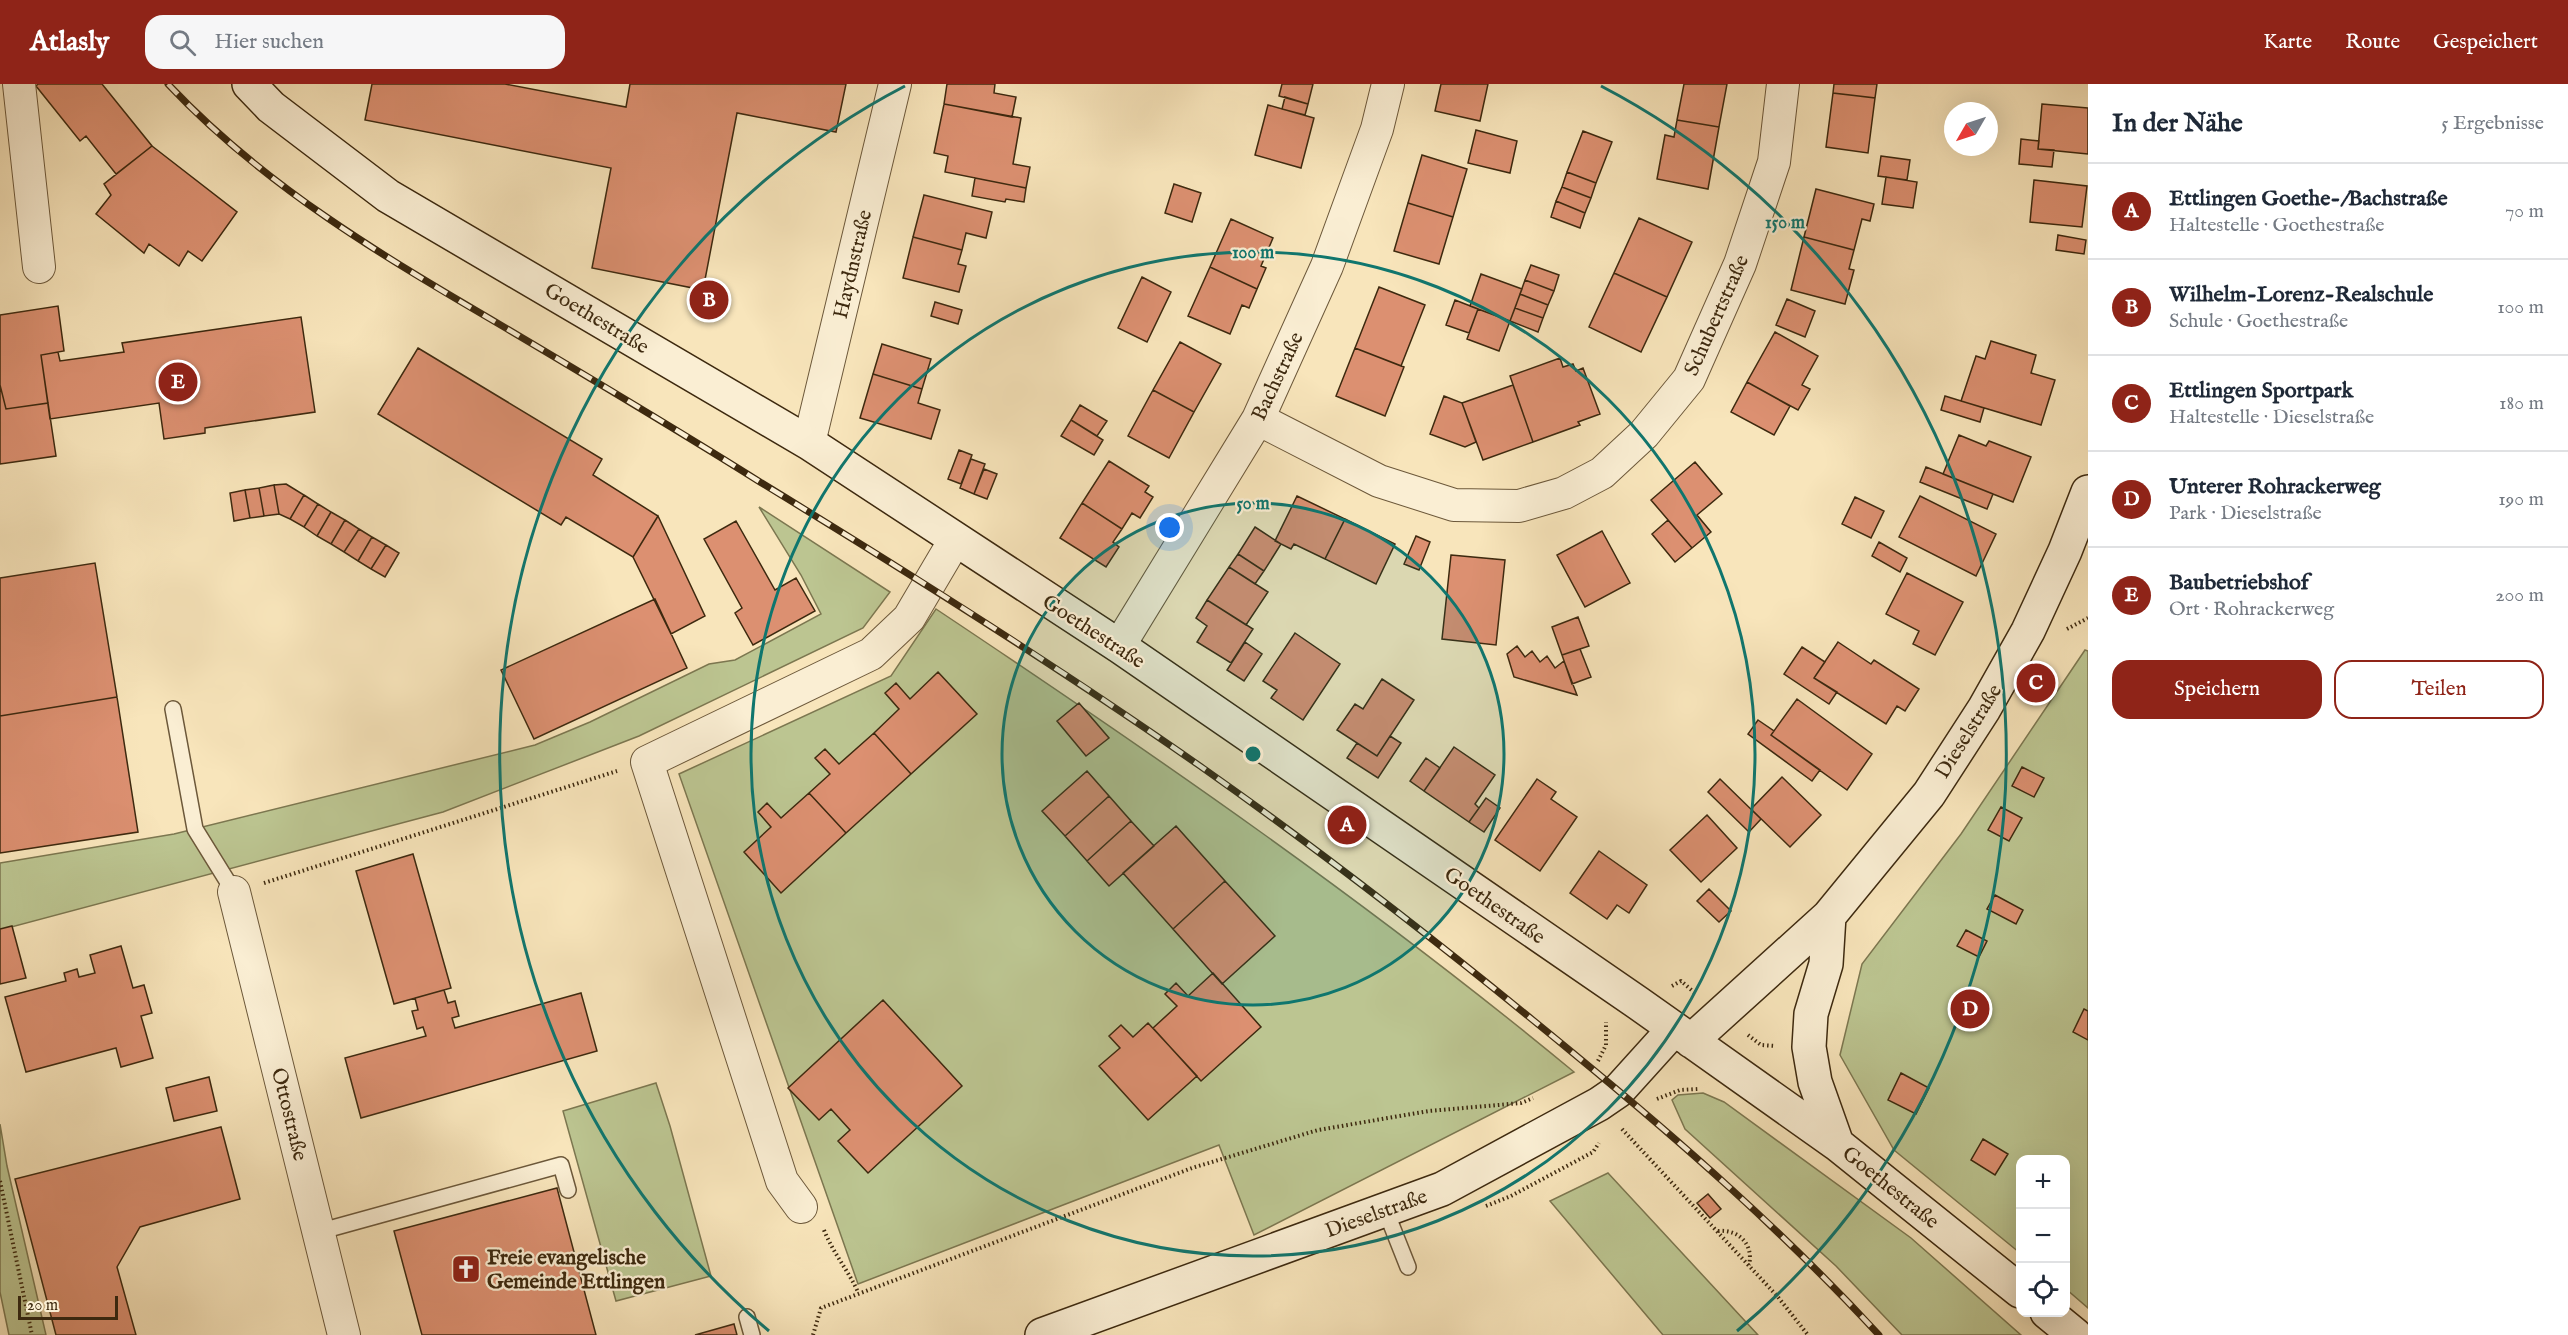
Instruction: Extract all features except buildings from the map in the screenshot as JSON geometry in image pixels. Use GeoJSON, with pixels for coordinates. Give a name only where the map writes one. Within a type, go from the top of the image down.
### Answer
{"type":"FeatureCollection","features":[{"type":"Feature","properties":{"kind":"street"},"geometry":{"type":"LineString","coordinates":[[19,84],[39,267]]}},
{"type":"Feature","properties":{"kind":"street","name":"Goethestraße"},"geometry":{"type":"LineString","coordinates":[[249,84],[271,107],[388,195],[809,443],[1119,646],[1638,1003],[1837,1144],[2016,1288]]}},
{"type":"Feature","properties":{"kind":"street","name":"Haydnstraße"},"geometry":{"type":"LineString","coordinates":[[809,443],[895,84]]}},
{"type":"Feature","properties":{"kind":"street","name":"Bachstraße"},"geometry":{"type":"LineString","coordinates":[[1119,646],[1258,419],[1327,266],[1377,129],[1389,84]]}},
{"type":"Feature","properties":{"kind":"street","name":"Schubertstraße"},"geometry":{"type":"LineString","coordinates":[[1258,419],[1379,481],[1454,505],[1519,506],[1564,493],[1602,473],[1644,434],[1689,379],[1740,264],[1774,162],[1783,84]]}},
{"type":"Feature","properties":{"kind":"street","name":"Dieselstraße"},"geometry":{"type":"LineString","coordinates":[[1042,1335],[1442,1189],[1609,1114],[1618,1091],[1683,1035],[1720,1012],[1829,916],[1929,794],[1984,709],[2028,631],[2065,551],[2088,492]]}},
{"type":"Feature","properties":{"kind":"street"},"geometry":{"type":"LineString","coordinates":[[811,1215],[782,1181],[646,762],[871,654],[909,618],[955,540]]}},
{"type":"Feature","properties":{"kind":"street","name":"Ottostraße"},"geometry":{"type":"LineString","coordinates":[[234,892],[344,1335]]}},
{"type":"Feature","properties":{"kind":"street"},"geometry":{"type":"LineString","coordinates":[[1829,916],[1826,964],[1811,1014],[1809,1047],[1815,1082],[1837,1144]]}},
{"type":"Feature","properties":{"kind":"street"},"geometry":{"type":"LineString","coordinates":[[2053,1317],[2075,1335]]}},
{"type":"Feature","properties":{"kind":"lane"},"geometry":{"type":"LineString","coordinates":[[173,709],[195,829],[234,892]]}},
{"type":"Feature","properties":{"kind":"lane"},"geometry":{"type":"LineString","coordinates":[[318,1232],[561,1166],[568,1190]]}},
{"type":"Feature","properties":{"kind":"lane"},"geometry":{"type":"LineString","coordinates":[[1385,1209],[1408,1267]]}},
{"type":"Feature","properties":{"kind":"lane"},"geometry":{"type":"LineString","coordinates":[[747,1317],[752,1335]]}},
{"type":"Feature","properties":{"kind":"path"},"geometry":{"type":"LineString","coordinates":[[2059,634],[2088,618]]}},
{"type":"Feature","properties":{"kind":"path"},"geometry":{"type":"LineString","coordinates":[[234,892],[646,762]]}},
{"type":"Feature","properties":{"kind":"path"},"geometry":{"type":"LineString","coordinates":[[1593,1069],[1606,1045],[1605,1023],[1611,1014],[1681,981],[1761,1045],[1809,1047]]}},
{"type":"Feature","properties":{"kind":"path"},"geometry":{"type":"LineString","coordinates":[[1650,1104],[1680,1090],[1706,1088]]}},
{"type":"Feature","properties":{"kind":"path"},"geometry":{"type":"LineString","coordinates":[[813,1335],[820,1308],[1192,1168],[1318,1130],[1429,1111],[1521,1103],[1541,1095]]}},
{"type":"Feature","properties":{"kind":"path"},"geometry":{"type":"LineString","coordinates":[[1593,1152],[1604,1136],[1609,1114]]}},
{"type":"Feature","properties":{"kind":"path"},"geometry":{"type":"LineString","coordinates":[[1609,1114],[1778,1297],[1808,1335]]}},
{"type":"Feature","properties":{"kind":"path"},"geometry":{"type":"LineString","coordinates":[[0,1181],[32,1335]]}},
{"type":"Feature","properties":{"kind":"path"},"geometry":{"type":"LineString","coordinates":[[811,1215],[858,1292]]}},
{"type":"Feature","properties":{"kind":"path"},"geometry":{"type":"LineString","coordinates":[[1717,1232],[1734,1232],[1741,1236],[1750,1250],[1749,1265]]}},
{"type":"Feature","properties":{"kind":"green space"},"geometry":{"type":"Polygon","coordinates":[[[759,507],[890,592],[863,628],[639,736],[443,812],[0,930],[0,863],[174,834],[535,745],[590,722],[709,664],[735,660],[821,614],[801,575],[759,507]]]}},
{"type":"Feature","properties":{"kind":"green space"},"geometry":{"type":"Polygon","coordinates":[[[936,609],[1181,775],[1341,890],[1574,1072],[1254,1235],[1219,1145],[858,1284],[679,774],[891,676],[936,609]]]}},
{"type":"Feature","properties":{"kind":"green space"},"geometry":{"type":"Polygon","coordinates":[[[2085,650],[2088,651],[2088,1308],[2070,1292],[2070,1155],[2016,1155],[2016,1250],[1894,1150],[1840,1055],[1862,964],[1961,834],[2085,650]]]}},
{"type":"Feature","properties":{"kind":"green space"},"geometry":{"type":"Polygon","coordinates":[[[656,1083],[711,1276],[616,1301],[563,1111],[656,1083]]]}},
{"type":"Feature","properties":{"kind":"green space"},"geometry":{"type":"Polygon","coordinates":[[[1703,1093],[1724,1102],[1911,1238],[2021,1335],[1902,1335],[1836,1266],[1685,1129],[1672,1100],[1678,1095],[1703,1093]]]}},
{"type":"Feature","properties":{"kind":"green space"},"geometry":{"type":"Polygon","coordinates":[[[0,1124],[7,1166],[46,1335],[9,1335],[0,1292],[0,1124]]]}},
{"type":"Feature","properties":{"kind":"green space"},"geometry":{"type":"Polygon","coordinates":[[[1608,1173],[1758,1335],[1663,1335],[1550,1201],[1608,1173]]]}},
{"type":"Feature","properties":{"kind":"railway"},"geometry":{"type":"LineString","coordinates":[[168,84],[244,155],[327,218],[414,274],[665,423],[982,621],[1092,692],[1295,835],[1482,979],[1653,1120],[1807,1260],[1879,1335]]}},
{"type":"Feature","properties":{"kind":"place","name":"Wilhelm-Lorenz-Realschule"},"geometry":{"type":"Point","coordinates":[709,300]}},
{"type":"Feature","properties":{"kind":"place","name":"Baubetriebshof"},"geometry":{"type":"Point","coordinates":[178,382]}},
{"type":"Feature","properties":{"kind":"place","name":"Ettlingen Sportpark"},"geometry":{"type":"Point","coordinates":[2036,683]}},
{"type":"Feature","properties":{"kind":"place","name":"Ettlingen Goethe-/Bachstraße"},"geometry":{"type":"Point","coordinates":[1347,825]}},
{"type":"Feature","properties":{"kind":"place","name":"Unterer Rohrackerweg"},"geometry":{"type":"Point","coordinates":[1970,1009]}},
{"type":"Feature","properties":{"kind":"place","name":"Freie evangelische Gemeinde Ettlingen"},"geometry":{"type":"Point","coordinates":[466,1269]}}]}
